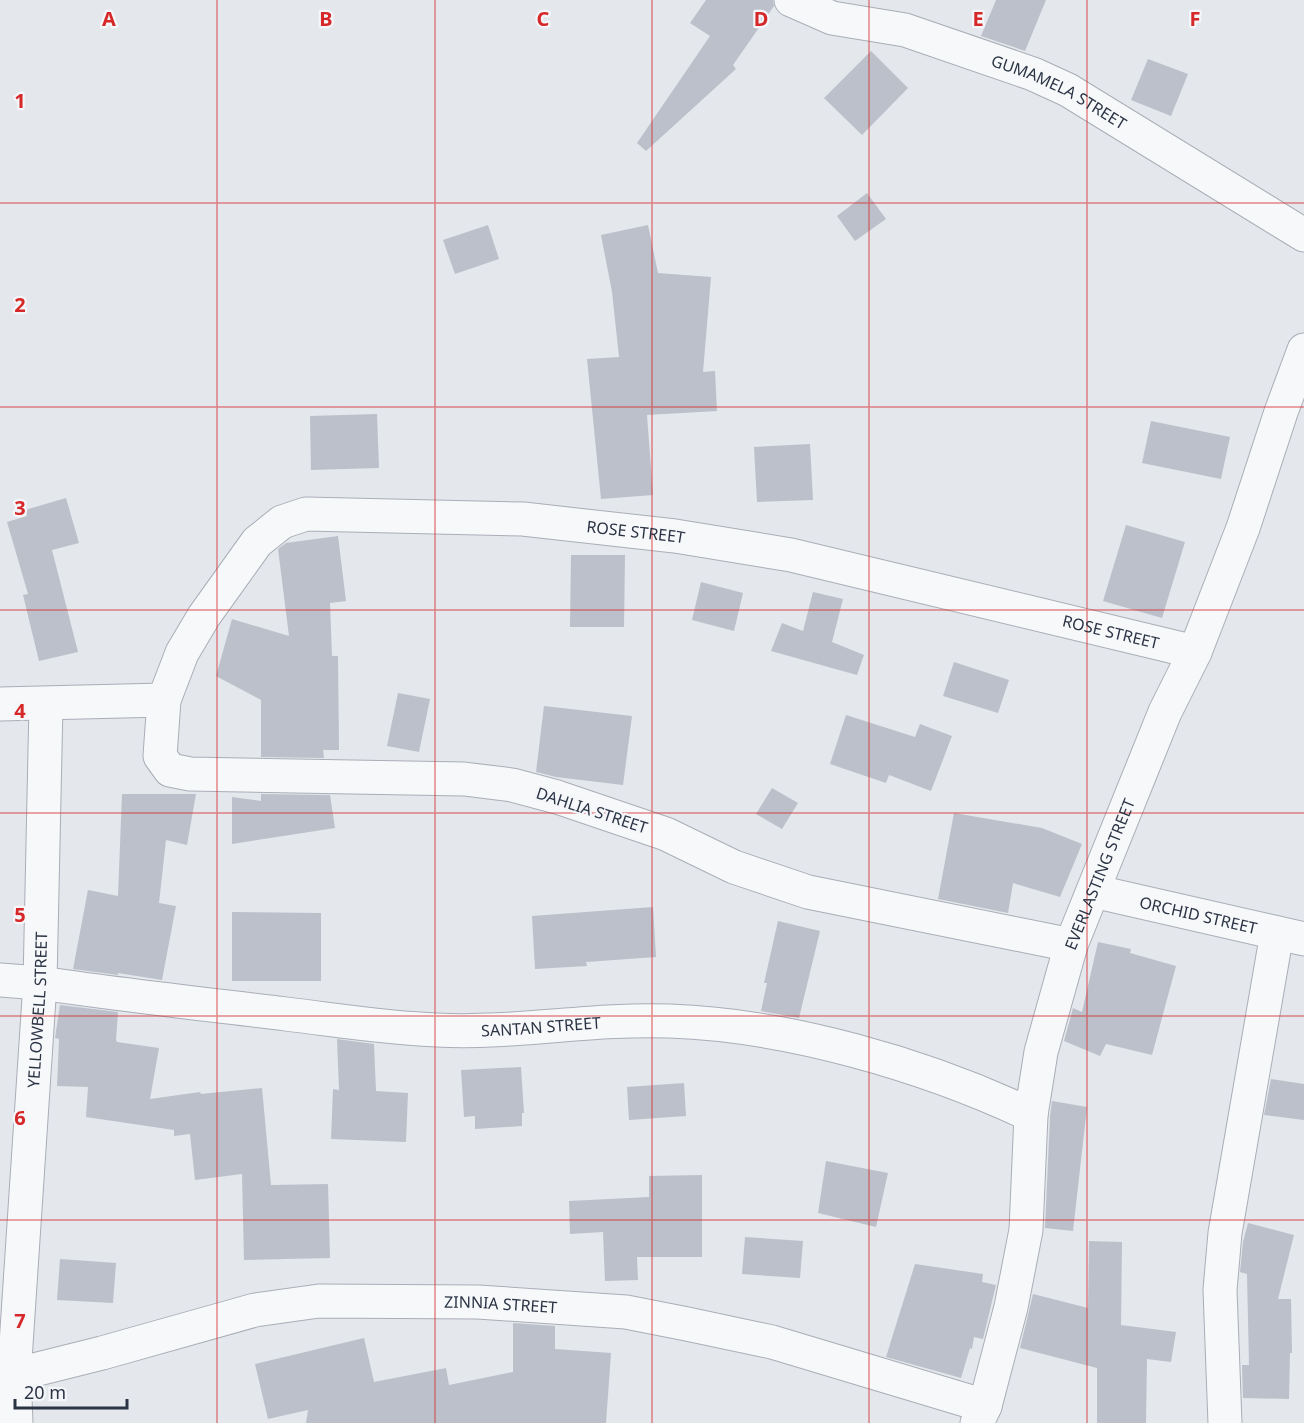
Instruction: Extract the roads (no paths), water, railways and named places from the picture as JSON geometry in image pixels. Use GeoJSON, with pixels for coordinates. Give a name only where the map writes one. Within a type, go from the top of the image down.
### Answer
{"type":"FeatureCollection","features":[{"type":"Feature","properties":{"kind":"street","name":"GUMAMELA STREET"},"geometry":{"type":"LineString","coordinates":[[791,0],[832,18],[905,30],[1042,78],[1068,90],[1304,235]]}},
{"type":"Feature","properties":{"kind":"street","name":"EVERLASTING STREET"},"geometry":{"type":"LineString","coordinates":[[981,1414],[1011,1307],[1026,1230],[1031,1115],[1041,1052],[1071,945],[1165,712],[1196,652],[1243,528],[1304,350]]}},
{"type":"Feature","properties":{"kind":"street","name":"ROSE STREET"},"geometry":{"type":"LineString","coordinates":[[164,700],[182,653],[204,616],[257,542],[282,522],[306,514],[523,519],[675,536],[791,555],[1196,652]]}},
{"type":"Feature","properties":{"kind":"street"},"geometry":{"type":"LineString","coordinates":[[0,704],[164,700]]}},
{"type":"Feature","properties":{"kind":"street","name":"DAHLIA STREET"},"geometry":{"type":"LineString","coordinates":[[164,700],[160,756],[170,770],[189,774],[464,779],[512,785],[557,797],[666,834],[734,867],[808,892],[1071,945]]}},
{"type":"Feature","properties":{"kind":"street","name":"YELLOWBELL STREET"},"geometry":{"type":"LineString","coordinates":[[16,1423],[14,1375],[40,983],[46,704]]}},
{"type":"Feature","properties":{"kind":"street","name":"ORCHID STREET"},"geometry":{"type":"LineString","coordinates":[[1093,891],[1291,936]]}},
{"type":"Feature","properties":{"kind":"street"},"geometry":{"type":"LineString","coordinates":[[1225,1423],[1220,1290],[1225,1233],[1291,936]]}},
{"type":"Feature","properties":{"kind":"street","name":"SANTAN STREET"},"geometry":{"type":"LineString","coordinates":[[0,980],[40,983],[368,1025],[440,1030],[515,1030],[579,1023],[670,1021],[736,1026],[793,1036],[887,1060],[991,1096],[1031,1115]]}},
{"type":"Feature","properties":{"kind":"street","name":"ZINNIA STREET"},"geometry":{"type":"LineString","coordinates":[[14,1375],[255,1310],[319,1301],[478,1302],[626,1312],[772,1342],[981,1414]]}}]}
